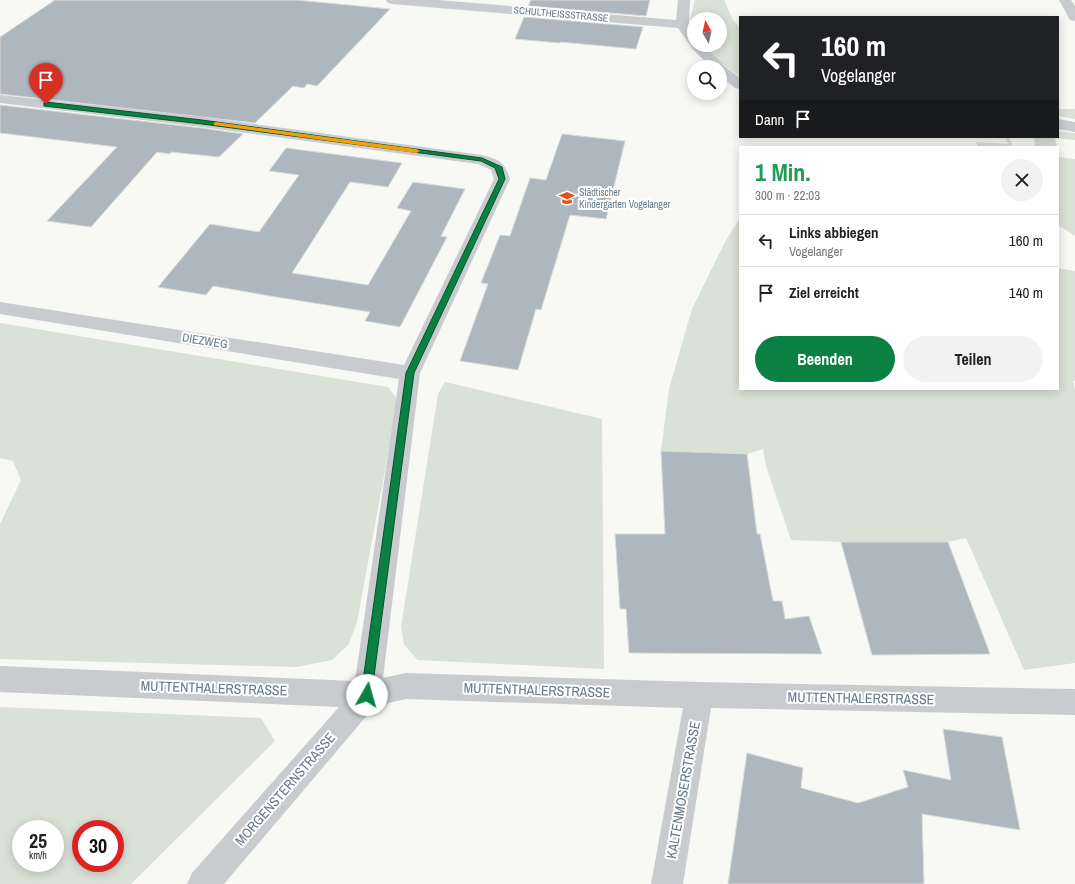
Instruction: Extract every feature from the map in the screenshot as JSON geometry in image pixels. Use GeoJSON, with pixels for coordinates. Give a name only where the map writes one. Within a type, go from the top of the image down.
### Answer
{"type":"FeatureCollection","features":[{"type":"Feature","properties":{"kind":"street","name":"SCHULTHEISSSTRASSE"},"geometry":{"type":"LineString","coordinates":[[392,0],[682,24]]}},
{"type":"Feature","properties":{"kind":"street"},"geometry":{"type":"LineString","coordinates":[[684,0],[682,24],[687,31]]}},
{"type":"Feature","properties":{"kind":"street"},"geometry":{"type":"LineString","coordinates":[[1065,0],[1075,17]]}},
{"type":"Feature","properties":{"kind":"street"},"geometry":{"type":"LineString","coordinates":[[702,52],[710,60]]}},
{"type":"Feature","properties":{"kind":"street"},"geometry":{"type":"LineString","coordinates":[[727,75],[739,84]]}},
{"type":"Feature","properties":{"kind":"street"},"geometry":{"type":"LineString","coordinates":[[0,99],[202,122],[482,160],[498,167],[502,179],[410,373],[367,695]]}},
{"type":"Feature","properties":{"kind":"street"},"geometry":{"type":"LineString","coordinates":[[1059,124],[1075,127]]}},
{"type":"Feature","properties":{"kind":"street","name":"DIEZWEG"},"geometry":{"type":"LineString","coordinates":[[0,308],[410,373]]}},
{"type":"Feature","properties":{"kind":"street","name":"MUTTENTHALERSTRASSE"},"geometry":{"type":"LineString","coordinates":[[0,679],[367,695],[406,686],[700,695],[1075,702]]}},
{"type":"Feature","properties":{"kind":"street","name":"MORGENSTERNSTRASSE"},"geometry":{"type":"LineString","coordinates":[[203,884],[367,695]]}},
{"type":"Feature","properties":{"kind":"street","name":"KALTENMOSERSTRASSE"},"geometry":{"type":"LineString","coordinates":[[667,884],[700,695]]}},
{"type":"Feature","properties":{"kind":"shaded area"},"geometry":{"type":"Polygon","coordinates":[[[695,0],[724,0],[733,20],[739,27],[739,76],[727,67],[727,60],[716,59],[711,52],[727,52],[727,12],[692,12],[695,0]]]}},
{"type":"Feature","properties":{"kind":"shaded area"},"geometry":{"type":"Polygon","coordinates":[[[1059,109],[1075,109],[1075,119],[1059,116],[1059,109]]]}},
{"type":"Feature","properties":{"kind":"shaded area"},"geometry":{"type":"Polygon","coordinates":[[[1059,131],[1075,133],[1075,140],[1055,138],[1059,138],[1059,131]]]}},
{"type":"Feature","properties":{"kind":"shaded area"},"geometry":{"type":"Polygon","coordinates":[[[1005,138],[1009,138],[1013,146],[978,146],[976,142],[1008,144],[1005,138]]]}},
{"type":"Feature","properties":{"kind":"shaded area"},"geometry":{"type":"Polygon","coordinates":[[[1034,138],[1055,138],[1057,146],[1035,146],[1034,138]]]}},
{"type":"Feature","properties":{"kind":"shaded area"},"geometry":{"type":"Polygon","coordinates":[[[1059,157],[1075,159],[1075,236],[1059,226],[1059,157]]]}},
{"type":"Feature","properties":{"kind":"shaded area"},"geometry":{"type":"Polygon","coordinates":[[[739,220],[739,390],[1059,390],[1059,268],[1075,271],[1075,381],[1073,381],[1075,389],[1075,663],[1024,670],[966,538],[948,542],[841,542],[791,540],[766,466],[763,449],[747,454],[661,451],[669,389],[692,309],[725,242],[739,220]]]}},
{"type":"Feature","properties":{"kind":"shaded area"},"geometry":{"type":"Polygon","coordinates":[[[0,323],[388,387],[398,400],[357,622],[349,644],[332,660],[297,667],[0,659],[0,524],[21,480],[13,461],[0,458],[0,323]]]}},
{"type":"Feature","properties":{"kind":"shaded area"},"geometry":{"type":"Polygon","coordinates":[[[445,382],[602,419],[604,669],[418,660],[404,645],[401,627],[438,394],[445,382]]]}},
{"type":"Feature","properties":{"kind":"shaded area"},"geometry":{"type":"Polygon","coordinates":[[[0,707],[261,718],[275,741],[131,884],[0,884],[0,707]]]}},
{"type":"Feature","properties":{"kind":"building"},"geometry":{"type":"Polygon","coordinates":[[[55,0],[296,0],[390,9],[317,86],[307,84],[304,88],[293,86],[255,123],[0,94],[0,37],[55,0]]]}},
{"type":"Feature","properties":{"kind":"building"},"geometry":{"type":"Polygon","coordinates":[[[531,0],[650,0],[646,16],[528,6],[531,0]]]}},
{"type":"Feature","properties":{"kind":"building"},"geometry":{"type":"Polygon","coordinates":[[[524,17],[643,27],[636,49],[515,39],[524,17]]]}},
{"type":"Feature","properties":{"kind":"building"},"geometry":{"type":"Polygon","coordinates":[[[0,105],[243,134],[219,157],[157,152],[91,227],[47,221],[117,147],[0,133],[0,105]]]}},
{"type":"Feature","properties":{"kind":"building"},"geometry":{"type":"Polygon","coordinates":[[[562,134],[625,141],[606,219],[570,215],[541,310],[536,309],[518,370],[460,361],[488,284],[481,283],[500,235],[510,236],[530,178],[546,180],[562,134]]]}},
{"type":"Feature","properties":{"kind":"building"},"geometry":{"type":"Polygon","coordinates":[[[286,148],[402,163],[388,187],[350,182],[292,273],[368,285],[411,211],[397,208],[413,182],[465,189],[441,236],[447,237],[400,327],[365,321],[370,312],[213,286],[206,295],[158,287],[210,224],[259,232],[299,175],[269,171],[286,148]]]}},
{"type":"Feature","properties":{"kind":"building"},"geometry":{"type":"Polygon","coordinates":[[[661,451],[747,454],[757,534],[760,534],[773,601],[782,601],[785,619],[809,616],[822,654],[629,653],[626,609],[620,609],[615,534],[665,534],[661,451]]]}},
{"type":"Feature","properties":{"kind":"building"},"geometry":{"type":"Polygon","coordinates":[[[841,542],[948,542],[990,654],[872,655],[841,542]]]}},
{"type":"Feature","properties":{"kind":"building"},"geometry":{"type":"Polygon","coordinates":[[[943,729],[1002,737],[1020,830],[922,814],[924,884],[728,884],[747,753],[803,768],[801,788],[858,803],[908,787],[903,770],[951,780],[943,729]]]}},
{"type":"Feature","properties":{"kind":"slow traffic"},"geometry":{"type":"LineString","coordinates":[[216,124],[416,151]]}},
{"type":"Feature","properties":{"kind":"place","name":"Städtischer Kindergarten Vogelanger"},"geometry":{"type":"Point","coordinates":[567,198]}},
{"type":"Feature","properties":{"kind":"route"},"geometry":{"type":"LineString","coordinates":[[46,104],[202,122],[482,160],[498,167],[502,179],[410,373],[367,695]]}}]}
